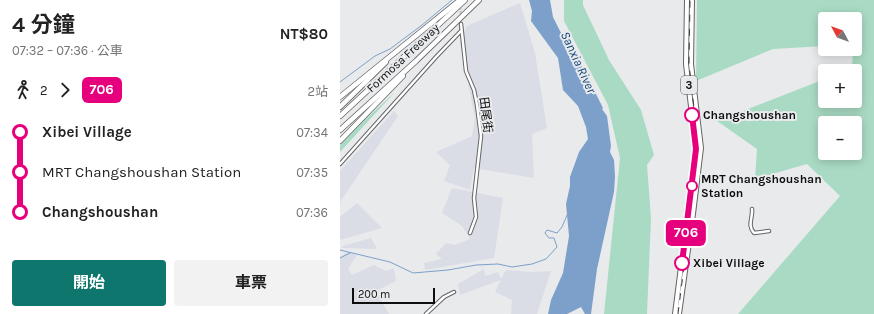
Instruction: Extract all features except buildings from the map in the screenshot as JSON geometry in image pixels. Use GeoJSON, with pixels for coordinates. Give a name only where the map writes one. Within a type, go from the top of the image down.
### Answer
{"type":"FeatureCollection","features":[{"type":"Feature","properties":{"kind":"highway"},"geometry":{"type":"LineString","coordinates":[[340,97],[461,0]]}},
{"type":"Feature","properties":{"kind":"highway","name":"Formosa Freeway"},"geometry":{"type":"LineString","coordinates":[[340,116],[465,0]]}},
{"type":"Feature","properties":{"kind":"highway","name":"Formosa Freeway"},"geometry":{"type":"LineString","coordinates":[[340,130],[416,61],[479,0]]}},
{"type":"Feature","properties":{"kind":"highway"},"geometry":{"type":"LineString","coordinates":[[340,107],[407,43]]}},
{"type":"Feature","properties":{"kind":"highway"},"geometry":{"type":"LineString","coordinates":[[340,141],[392,89],[416,61]]}},
{"type":"Feature","properties":{"kind":"main road","name":"3"},"geometry":{"type":"LineString","coordinates":[[675,314],[696,149],[686,64],[687,0]]}},
{"type":"Feature","properties":{"kind":"main road","name":"3"},"geometry":{"type":"LineString","coordinates":[[679,314],[701,148],[690,64],[692,0]]}},
{"type":"Feature","properties":{"kind":"street","name":"田尾街"},"geometry":{"type":"LineString","coordinates":[[461,24],[466,71],[474,90],[481,136],[474,198],[476,217],[470,233]]}},
{"type":"Feature","properties":{"kind":"street"},"geometry":{"type":"LineString","coordinates":[[340,164],[436,57],[462,31]]}},
{"type":"Feature","properties":{"kind":"street"},"geometry":{"type":"LineString","coordinates":[[752,209],[749,225],[751,230],[754,233],[769,232]]}},
{"type":"Feature","properties":{"kind":"street"},"geometry":{"type":"LineString","coordinates":[[426,314],[444,296],[454,292]]}},
{"type":"Feature","properties":{"kind":"shaded area"},"geometry":{"type":"Polygon","coordinates":[[[520,3],[535,53],[547,128],[532,134],[534,178],[474,168],[470,190],[444,181],[450,165],[436,152],[472,136],[475,118],[460,42],[467,26],[520,3]]]}},
{"type":"Feature","properties":{"kind":"shaded area"},"geometry":{"type":"Polygon","coordinates":[[[394,111],[398,116],[340,202],[340,171],[394,111]]]}},
{"type":"Feature","properties":{"kind":"shaded area"},"geometry":{"type":"Polygon","coordinates":[[[452,188],[503,198],[494,258],[425,270],[424,263],[442,259],[436,254],[446,243],[455,245],[470,239],[462,226],[442,213],[452,188]]]}},
{"type":"Feature","properties":{"kind":"shaded area"},"geometry":{"type":"Polygon","coordinates":[[[357,203],[382,228],[340,240],[340,217],[357,203]]]}},
{"type":"Feature","properties":{"kind":"shaded area"},"geometry":{"type":"Polygon","coordinates":[[[371,238],[377,249],[341,248],[343,246],[371,238]]]}},
{"type":"Feature","properties":{"kind":"shaded area"},"geometry":{"type":"Polygon","coordinates":[[[347,252],[357,255],[348,269],[352,275],[374,265],[386,271],[394,268],[396,281],[376,291],[389,314],[340,314],[340,257],[347,252]]]}},
{"type":"Feature","properties":{"kind":"shaded area"},"geometry":{"type":"Polygon","coordinates":[[[484,269],[485,276],[498,272],[501,279],[506,270],[534,272],[551,271],[537,314],[511,314],[512,300],[495,292],[501,280],[460,295],[458,284],[484,269]]]}},
{"type":"Feature","properties":{"kind":"green space"},"geometry":{"type":"Polygon","coordinates":[[[564,0],[583,0],[583,5],[609,60],[641,110],[654,155],[647,165],[651,218],[647,314],[604,314],[620,158],[608,105],[564,21],[564,0]]]}},
{"type":"Feature","properties":{"kind":"green space"},"geometry":{"type":"Polygon","coordinates":[[[697,0],[874,0],[874,314],[738,314],[840,196],[807,164],[755,179],[757,149],[717,121],[818,82],[818,108],[862,108],[862,64],[852,64],[853,56],[862,56],[862,12],[818,12],[818,46],[773,49],[696,81],[697,0]]]}},
{"type":"Feature","properties":{"kind":"green space"},"geometry":{"type":"Polygon","coordinates":[[[395,92],[340,152],[340,145],[395,92]]]}},
{"type":"Feature","properties":{"kind":"water"},"geometry":{"type":"Polygon","coordinates":[[[529,0],[550,0],[553,17],[585,72],[603,108],[602,109],[607,116],[611,146],[610,152],[614,160],[614,192],[597,269],[591,314],[585,314],[581,307],[567,314],[548,314],[551,300],[563,273],[569,236],[566,204],[570,186],[570,177],[579,152],[588,139],[586,127],[578,106],[563,90],[558,58],[531,21],[532,11],[529,0]]]}},
{"type":"Feature","properties":{"kind":"waterway"},"geometry":{"type":"LineString","coordinates":[[340,82],[375,56],[390,49],[452,0]]}},
{"type":"Feature","properties":{"kind":"waterway"},"geometry":{"type":"LineString","coordinates":[[340,250],[390,262],[413,273],[448,270],[476,265],[498,264],[512,267],[532,264],[546,259],[557,247],[554,238],[549,238],[545,233],[547,230],[557,233],[562,227],[568,213]]}},
{"type":"Feature","properties":{"kind":"waterway"},"geometry":{"type":"LineString","coordinates":[[340,258],[350,253]]}},
{"type":"Feature","properties":{"kind":"tunnel"},"geometry":{"type":"LineString","coordinates":[[460,4],[461,24]]}},
{"type":"Feature","properties":{"kind":"railway"},"geometry":{"type":"LineString","coordinates":[[678,314],[698,155],[689,64],[690,0]]}},
{"type":"Feature","properties":{"kind":"bus line","name":"706"},"geometry":{"type":"LineString","coordinates":[[682,263],[696,149],[692,115]]}},
{"type":"Feature","properties":{"kind":"place","name":"Changshoushan"},"geometry":{"type":"Point","coordinates":[692,115]}},
{"type":"Feature","properties":{"kind":"place","name":"MRT Changshoushan Station"},"geometry":{"type":"Point","coordinates":[692,186]}},
{"type":"Feature","properties":{"kind":"place","name":"Xibei Village"},"geometry":{"type":"Point","coordinates":[682,263]}},
{"type":"Feature","properties":{"kind":"water label","name":"Sanxia River"},"geometry":{"type":"Point","coordinates":[579,62]}}]}
